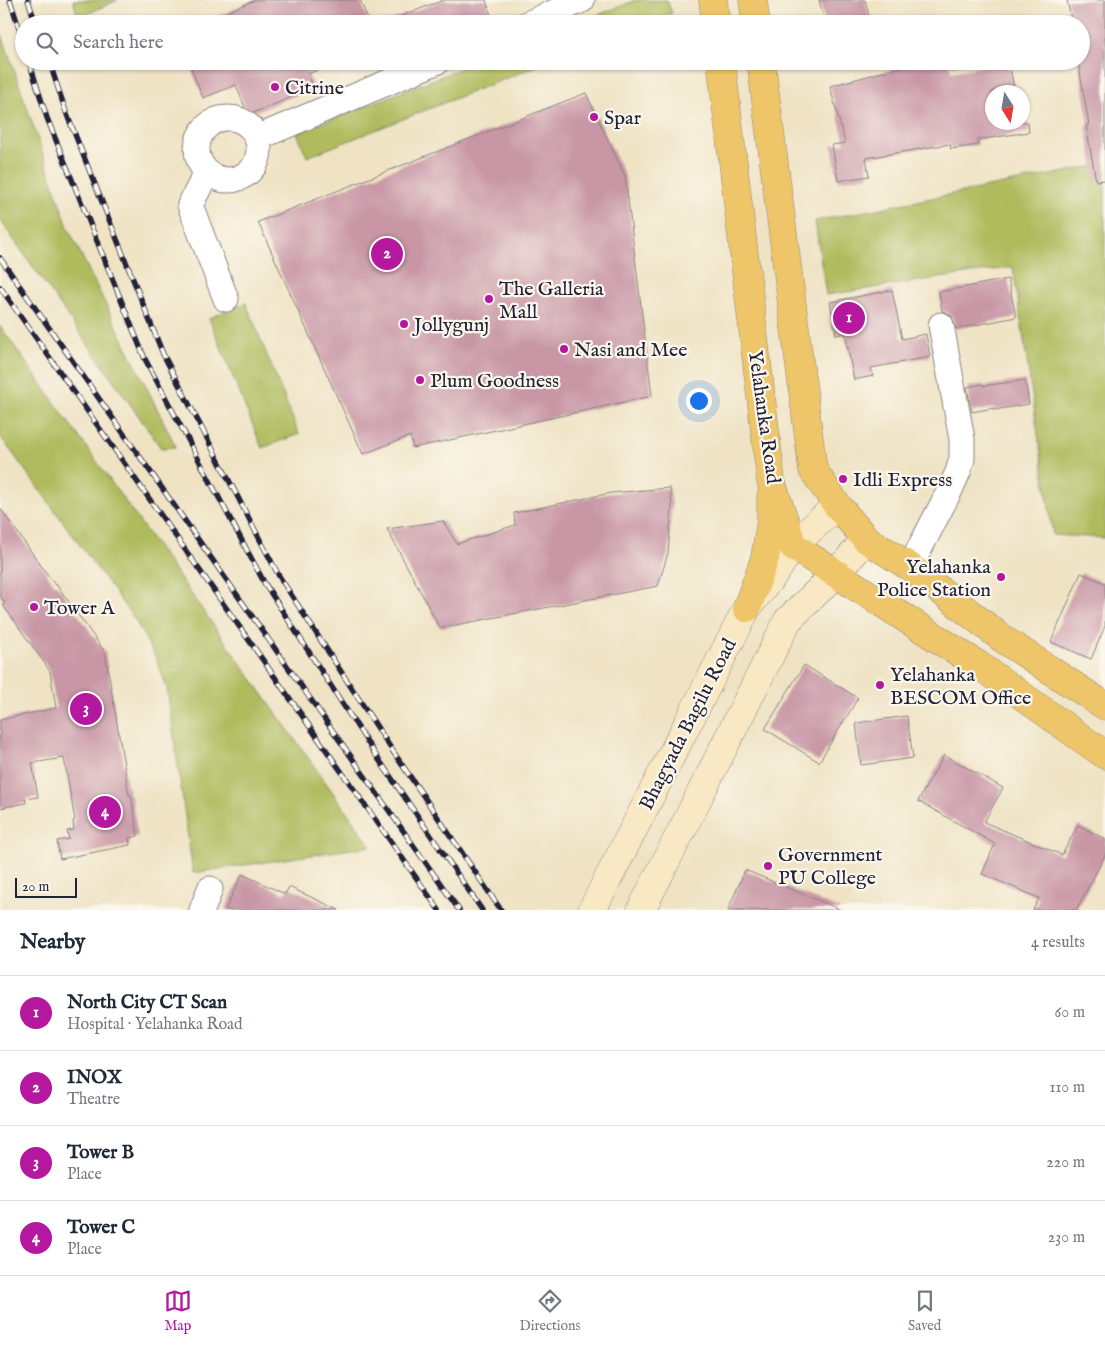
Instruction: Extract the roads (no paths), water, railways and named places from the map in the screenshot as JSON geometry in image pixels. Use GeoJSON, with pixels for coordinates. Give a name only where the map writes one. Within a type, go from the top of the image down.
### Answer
{"type":"FeatureCollection","features":[{"type":"Feature","properties":{"kind":"main road"},"geometry":{"type":"LineString","coordinates":[[714,0],[715,15]]}},
{"type":"Feature","properties":{"kind":"main road"},"geometry":{"type":"LineString","coordinates":[[753,0],[755,15]]}},
{"type":"Feature","properties":{"kind":"main road","name":"Yelahanka Road"},"geometry":{"type":"LineString","coordinates":[[722,70],[771,481],[793,546]]}},
{"type":"Feature","properties":{"kind":"main road","name":"Yelahanka Road"},"geometry":{"type":"LineString","coordinates":[[762,70],[813,470],[837,505],[866,539],[910,567],[1004,639],[1105,706]]}},
{"type":"Feature","properties":{"kind":"main road"},"geometry":{"type":"LineString","coordinates":[[747,608],[765,558],[771,520],[771,481]]}},
{"type":"Feature","properties":{"kind":"main road","name":"Bhagyada Bagilu Road"},"geometry":{"type":"LineString","coordinates":[[592,910],[747,608],[793,546],[837,505]]}},
{"type":"Feature","properties":{"kind":"main road"},"geometry":{"type":"LineString","coordinates":[[641,910],[788,620],[836,574],[866,539]]}},
{"type":"Feature","properties":{"kind":"main road"},"geometry":{"type":"LineString","coordinates":[[793,546],[983,668],[1105,755]]}},
{"type":"Feature","properties":{"kind":"street"},"geometry":{"type":"LineString","coordinates":[[548,15],[582,0]]}},
{"type":"Feature","properties":{"kind":"street"},"geometry":{"type":"LineString","coordinates":[[257,138],[417,70]]}},
{"type":"Feature","properties":{"kind":"street"},"geometry":{"type":"LineString","coordinates":[[225,119],[235,119],[244,123],[252,130],[257,138],[259,148],[258,159],[246,175],[236,179],[225,180],[216,178],[207,172],[200,164],[197,155],[197,145],[207,127],[225,119]]}},
{"type":"Feature","properties":{"kind":"street"},"geometry":{"type":"LineString","coordinates":[[207,172],[190,205],[226,299]]}},
{"type":"Feature","properties":{"kind":"street"},"geometry":{"type":"LineString","coordinates":[[910,567],[950,490],[962,459],[962,439],[941,325]]}},
{"type":"Feature","properties":{"kind":"railway"},"geometry":{"type":"LineString","coordinates":[[10,0],[15,15]]}},
{"type":"Feature","properties":{"kind":"railway"},"geometry":{"type":"LineString","coordinates":[[28,0],[33,15]]}},
{"type":"Feature","properties":{"kind":"railway"},"geometry":{"type":"LineString","coordinates":[[32,70],[47,118],[145,359],[265,584],[375,754],[482,910]]}},
{"type":"Feature","properties":{"kind":"railway"},"geometry":{"type":"LineString","coordinates":[[52,70],[66,112],[163,354],[279,576],[390,747],[501,910]]}},
{"type":"Feature","properties":{"kind":"railway"},"geometry":{"type":"LineString","coordinates":[[0,258],[459,910]]}},
{"type":"Feature","properties":{"kind":"railway"},"geometry":{"type":"LineString","coordinates":[[0,287],[439,910]]}},
{"type":"Feature","properties":{"kind":"place","name":"Citrine"},"geometry":{"type":"Point","coordinates":[275,87]}},
{"type":"Feature","properties":{"kind":"place","name":"Spar"},"geometry":{"type":"Point","coordinates":[594,117]}},
{"type":"Feature","properties":{"kind":"place","name":"INOX"},"geometry":{"type":"Point","coordinates":[387,254]}},
{"type":"Feature","properties":{"kind":"place","name":"The Galleria Mall"},"geometry":{"type":"Point","coordinates":[489,299]}},
{"type":"Feature","properties":{"kind":"place","name":"North City CT Scan"},"geometry":{"type":"Point","coordinates":[849,318]}},
{"type":"Feature","properties":{"kind":"place","name":"Jollygunj"},"geometry":{"type":"Point","coordinates":[404,324]}},
{"type":"Feature","properties":{"kind":"place","name":"Nasi and Mee"},"geometry":{"type":"Point","coordinates":[564,349]}},
{"type":"Feature","properties":{"kind":"place","name":"Plum Goodness"},"geometry":{"type":"Point","coordinates":[420,380]}},
{"type":"Feature","properties":{"kind":"place","name":"Idli Express"},"geometry":{"type":"Point","coordinates":[843,479]}},
{"type":"Feature","properties":{"kind":"place","name":"Yelahanka Police Station"},"geometry":{"type":"Point","coordinates":[1001,577]}},
{"type":"Feature","properties":{"kind":"place","name":"Tower A"},"geometry":{"type":"Point","coordinates":[34,607]}},
{"type":"Feature","properties":{"kind":"place","name":"Yelahanka BESCOM Office"},"geometry":{"type":"Point","coordinates":[880,685]}},
{"type":"Feature","properties":{"kind":"place","name":"Tower B"},"geometry":{"type":"Point","coordinates":[86,709]}},
{"type":"Feature","properties":{"kind":"place","name":"Tower C"},"geometry":{"type":"Point","coordinates":[105,812]}},
{"type":"Feature","properties":{"kind":"place","name":"Government PU College"},"geometry":{"type":"Point","coordinates":[768,866]}}]}
